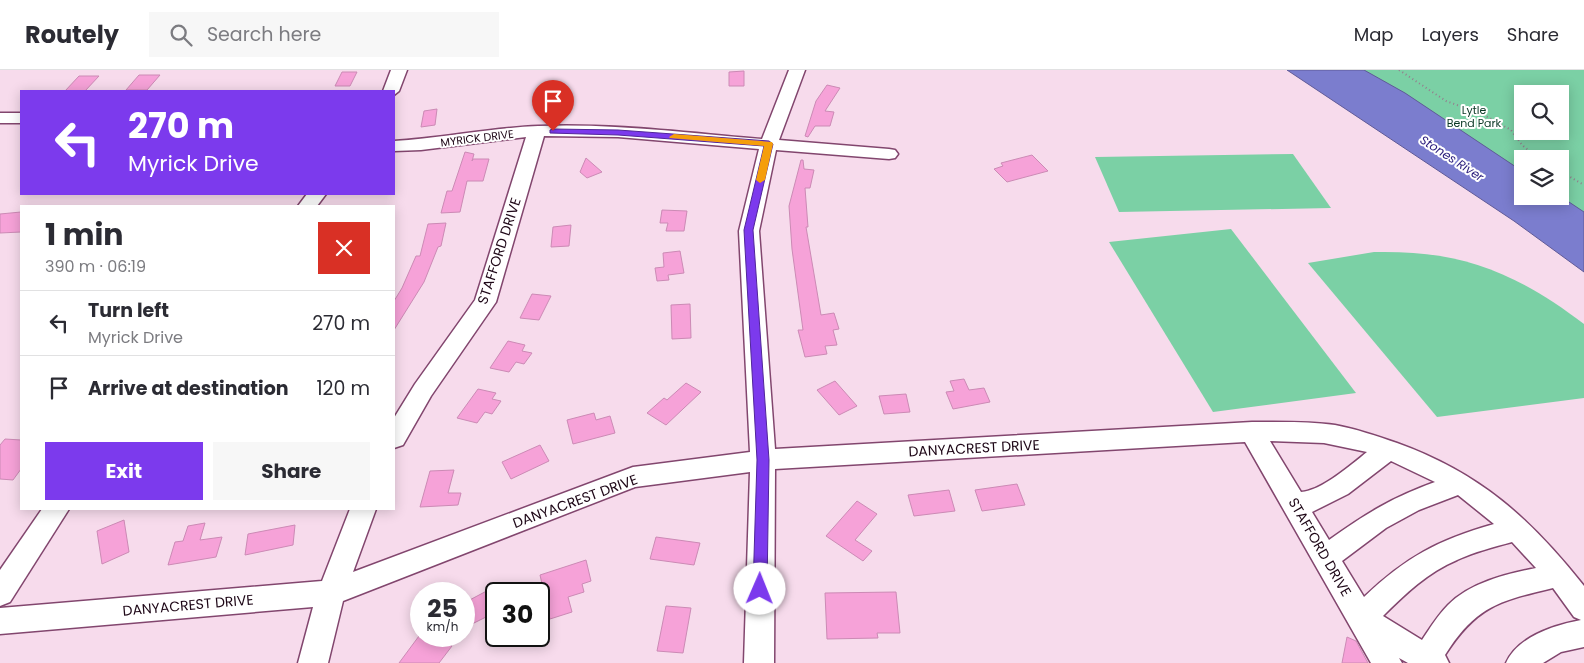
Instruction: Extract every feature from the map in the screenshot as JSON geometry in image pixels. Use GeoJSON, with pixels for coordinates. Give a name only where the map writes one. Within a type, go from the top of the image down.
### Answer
{"type":"FeatureCollection","features":[{"type":"Feature","properties":{"kind":"street"},"geometry":{"type":"LineString","coordinates":[[391,90],[399,70]]}},
{"type":"Feature","properties":{"kind":"street"},"geometry":{"type":"LineString","coordinates":[[759,663],[763,460],[748,230],[769,144],[797,70]]}},
{"type":"Feature","properties":{"kind":"street"},"geometry":{"type":"LineString","coordinates":[[0,118],[20,118]]}},
{"type":"Feature","properties":{"kind":"street","name":"MYRICK DRIVE"},"geometry":{"type":"LineString","coordinates":[[395,146],[421,145],[537,131],[618,132],[889,154]]}},
{"type":"Feature","properties":{"kind":"street","name":"STAFFORD DRIVE"},"geometry":{"type":"LineString","coordinates":[[395,436],[423,390],[485,302],[537,131]]}},
{"type":"Feature","properties":{"kind":"street"},"geometry":{"type":"LineString","coordinates":[[308,205],[316,195]]}},
{"type":"Feature","properties":{"kind":"street","name":"STAFFORD DRIVE"},"geometry":{"type":"LineString","coordinates":[[1252,432],[1387,663]]}},
{"type":"Feature","properties":{"kind":"street","name":"DANYACREST DRIVE"},"geometry":{"type":"LineString","coordinates":[[0,621],[331,593],[633,477],[763,460],[1252,432],[1316,433],[1346,437],[1387,450],[1450,477],[1485,500],[1533,545],[1584,608]]}},
{"type":"Feature","properties":{"kind":"street"},"geometry":{"type":"LineString","coordinates":[[1294,503],[1309,502],[1322,495],[1371,465],[1387,450]]}},
{"type":"Feature","properties":{"kind":"street"},"geometry":{"type":"LineString","coordinates":[[1326,558],[1377,520],[1410,502],[1460,484]]}},
{"type":"Feature","properties":{"kind":"street"},"geometry":{"type":"LineString","coordinates":[[0,593],[55,510]]}},
{"type":"Feature","properties":{"kind":"street"},"geometry":{"type":"LineString","coordinates":[[312,663],[331,593],[364,510]]}},
{"type":"Feature","properties":{"kind":"street"},"geometry":{"type":"LineString","coordinates":[[1516,530],[1460,546],[1438,556],[1406,576],[1361,618],[1430,661],[1458,614],[1481,598],[1514,585],[1557,575]]}},
{"type":"Feature","properties":{"kind":"street"},"geometry":{"type":"LineString","coordinates":[[1521,663],[1537,648],[1563,637],[1584,634]]}},
{"type":"Feature","properties":{"kind":"path"},"geometry":{"type":"LineString","coordinates":[[1399,70],[1446,101],[1484,115],[1511,130],[1529,150]]}},
{"type":"Feature","properties":{"kind":"path"},"geometry":{"type":"LineString","coordinates":[[1569,176],[1584,185]]}},
{"type":"Feature","properties":{"kind":"green space","name":"Lytle Bend Park"},"geometry":{"type":"Polygon","coordinates":[[[1318,70],[1584,70],[1584,249],[1519,205],[1569,205],[1569,150],[1514,150],[1514,202],[1318,70]]]}},
{"type":"Feature","properties":{"kind":"green space"},"geometry":{"type":"Polygon","coordinates":[[[1293,154],[1331,208],[1119,212],[1095,157],[1293,154]]]}},
{"type":"Feature","properties":{"kind":"green space"},"geometry":{"type":"Polygon","coordinates":[[[1231,229],[1356,393],[1213,412],[1109,242],[1231,229]]]}},
{"type":"Feature","properties":{"kind":"green space"},"geometry":{"type":"Polygon","coordinates":[[[1374,252],[1405,252],[1460,260],[1510,278],[1559,306],[1584,324],[1584,398],[1437,417],[1308,263],[1374,252]]]}},
{"type":"Feature","properties":{"kind":"water","name":"Stones River"},"geometry":{"type":"Polygon","coordinates":[[[1287,70],[1364,70],[1405,93],[1514,166],[1514,205],[1569,205],[1569,202],[1584,212],[1584,272],[1514,221],[1287,70]]]}},
{"type":"Feature","properties":{"kind":"building"},"geometry":{"type":"Polygon","coordinates":[[[744,71],[744,86],[729,86],[729,72],[744,71]]]}},
{"type":"Feature","properties":{"kind":"building"},"geometry":{"type":"Polygon","coordinates":[[[342,72],[357,72],[350,86],[335,86],[342,72]]]}},
{"type":"Feature","properties":{"kind":"building"},"geometry":{"type":"Polygon","coordinates":[[[139,75],[160,75],[147,90],[126,90],[139,75]]]}},
{"type":"Feature","properties":{"kind":"building"},"geometry":{"type":"Polygon","coordinates":[[[79,76],[99,76],[86,90],[66,90],[79,76]]]}},
{"type":"Feature","properties":{"kind":"building"},"geometry":{"type":"Polygon","coordinates":[[[827,85],[840,88],[825,111],[834,112],[830,126],[815,126],[808,137],[805,136],[816,101],[827,85]]]}},
{"type":"Feature","properties":{"kind":"building"},"geometry":{"type":"Polygon","coordinates":[[[437,109],[435,125],[421,127],[424,111],[437,109]]]}},
{"type":"Feature","properties":{"kind":"building"},"geometry":{"type":"Polygon","coordinates":[[[465,152],[474,154],[472,161],[473,159],[489,159],[483,181],[467,181],[460,212],[441,213],[447,191],[452,191],[465,152]]]}},
{"type":"Feature","properties":{"kind":"building"},"geometry":{"type":"Polygon","coordinates":[[[1032,155],[1048,171],[1007,182],[994,169],[1003,166],[1001,163],[1032,155]]]}},
{"type":"Feature","properties":{"kind":"building"},"geometry":{"type":"Polygon","coordinates":[[[586,158],[602,172],[587,178],[580,172],[586,158]]]}},
{"type":"Feature","properties":{"kind":"building"},"geometry":{"type":"Polygon","coordinates":[[[801,160],[803,160],[804,169],[814,170],[810,188],[805,188],[808,227],[806,227],[821,315],[834,313],[839,329],[833,330],[837,345],[825,346],[827,354],[805,357],[798,330],[803,330],[792,249],[789,206],[801,160]]]}},
{"type":"Feature","properties":{"kind":"building"},"geometry":{"type":"Polygon","coordinates":[[[662,210],[687,211],[684,231],[666,231],[668,223],[660,223],[662,210]]]}},
{"type":"Feature","properties":{"kind":"building"},"geometry":{"type":"Polygon","coordinates":[[[20,212],[20,232],[0,233],[0,214],[20,212]]]}},
{"type":"Feature","properties":{"kind":"building"},"geometry":{"type":"Polygon","coordinates":[[[446,223],[441,246],[438,247],[424,282],[395,328],[395,299],[416,256],[420,256],[428,224],[446,223]]]}},
{"type":"Feature","properties":{"kind":"building"},"geometry":{"type":"Polygon","coordinates":[[[571,225],[569,246],[551,247],[553,227],[571,225]]]}},
{"type":"Feature","properties":{"kind":"building"},"geometry":{"type":"Polygon","coordinates":[[[680,251],[684,273],[668,275],[669,280],[657,281],[655,268],[664,267],[663,253],[680,251]]]}},
{"type":"Feature","properties":{"kind":"building"},"geometry":{"type":"Polygon","coordinates":[[[532,294],[551,296],[539,320],[520,318],[532,294]]]}},
{"type":"Feature","properties":{"kind":"building"},"geometry":{"type":"Polygon","coordinates":[[[690,304],[691,338],[672,339],[671,305],[690,304]]]}},
{"type":"Feature","properties":{"kind":"building"},"geometry":{"type":"Polygon","coordinates":[[[508,341],[525,345],[522,351],[532,353],[524,364],[516,362],[509,372],[490,368],[508,341]]]}},
{"type":"Feature","properties":{"kind":"building"},"geometry":{"type":"Polygon","coordinates":[[[964,379],[969,390],[984,388],[990,402],[953,409],[946,392],[954,391],[950,381],[964,379]]]}},
{"type":"Feature","properties":{"kind":"building"},"geometry":{"type":"Polygon","coordinates":[[[835,381],[857,406],[839,415],[817,390],[835,381]]]}},
{"type":"Feature","properties":{"kind":"building"},"geometry":{"type":"Polygon","coordinates":[[[686,383],[701,392],[666,425],[647,413],[664,398],[667,400],[686,383]]]}},
{"type":"Feature","properties":{"kind":"building"},"geometry":{"type":"Polygon","coordinates":[[[478,389],[496,393],[492,399],[501,401],[492,414],[485,412],[477,423],[457,418],[478,389]]]}},
{"type":"Feature","properties":{"kind":"building"},"geometry":{"type":"Polygon","coordinates":[[[906,394],[910,412],[884,414],[879,396],[906,394]]]}},
{"type":"Feature","properties":{"kind":"building"},"geometry":{"type":"Polygon","coordinates":[[[594,413],[596,420],[610,416],[615,433],[573,444],[567,420],[594,413]]]}},
{"type":"Feature","properties":{"kind":"building"},"geometry":{"type":"Polygon","coordinates":[[[5,439],[20,440],[20,470],[13,480],[0,479],[0,445],[5,439]]]}},
{"type":"Feature","properties":{"kind":"building"},"geometry":{"type":"Polygon","coordinates":[[[540,445],[549,461],[511,479],[502,462],[540,445]]]}},
{"type":"Feature","properties":{"kind":"building"},"geometry":{"type":"Polygon","coordinates":[[[454,470],[448,493],[461,493],[458,505],[420,507],[430,471],[454,470]]]}},
{"type":"Feature","properties":{"kind":"building"},"geometry":{"type":"Polygon","coordinates":[[[1017,484],[1025,505],[982,511],[975,490],[1017,484]]]}},
{"type":"Feature","properties":{"kind":"building"},"geometry":{"type":"Polygon","coordinates":[[[949,490],[955,511],[914,516],[908,495],[949,490]]]}},
{"type":"Feature","properties":{"kind":"building"},"geometry":{"type":"Polygon","coordinates":[[[857,501],[877,514],[855,540],[872,551],[863,561],[826,536],[857,501]]]}},
{"type":"Feature","properties":{"kind":"building"},"geometry":{"type":"Polygon","coordinates":[[[124,520],[129,552],[102,564],[97,531],[124,520]]]}},
{"type":"Feature","properties":{"kind":"building"},"geometry":{"type":"Polygon","coordinates":[[[205,523],[200,540],[222,537],[216,557],[168,565],[175,542],[183,541],[188,526],[205,523]]]}},
{"type":"Feature","properties":{"kind":"building"},"geometry":{"type":"Polygon","coordinates":[[[295,525],[293,545],[245,555],[248,534],[295,525]]]}},
{"type":"Feature","properties":{"kind":"building"},"geometry":{"type":"Polygon","coordinates":[[[656,537],[700,543],[694,565],[650,559],[656,537]]]}},
{"type":"Feature","properties":{"kind":"building"},"geometry":{"type":"Polygon","coordinates":[[[586,560],[591,581],[582,584],[584,592],[568,597],[572,612],[550,619],[550,582],[542,582],[540,575],[586,560]]]}},
{"type":"Feature","properties":{"kind":"building"},"geometry":{"type":"Polygon","coordinates":[[[485,592],[485,618],[475,622],[475,597],[485,592]]]}},
{"type":"Feature","properties":{"kind":"building"},"geometry":{"type":"Polygon","coordinates":[[[896,592],[900,633],[877,633],[878,638],[827,639],[825,593],[896,592]]]}},
{"type":"Feature","properties":{"kind":"building"},"geometry":{"type":"Polygon","coordinates":[[[666,606],[691,608],[683,653],[657,651],[666,606]]]}},
{"type":"Feature","properties":{"kind":"building"},"geometry":{"type":"Polygon","coordinates":[[[1347,637],[1356,641],[1368,663],[1342,663],[1347,637]]]}},
{"type":"Feature","properties":{"kind":"building"},"geometry":{"type":"Polygon","coordinates":[[[411,647],[451,647],[439,663],[399,663],[411,647]]]}},
{"type":"Feature","properties":{"kind":"slow traffic"},"geometry":{"type":"LineString","coordinates":[[674,137],[769,144],[760,180]]}},
{"type":"Feature","properties":{"kind":"route"},"geometry":{"type":"LineString","coordinates":[[553,131],[618,132],[769,144],[748,230],[763,460],[760,589]]}}]}
